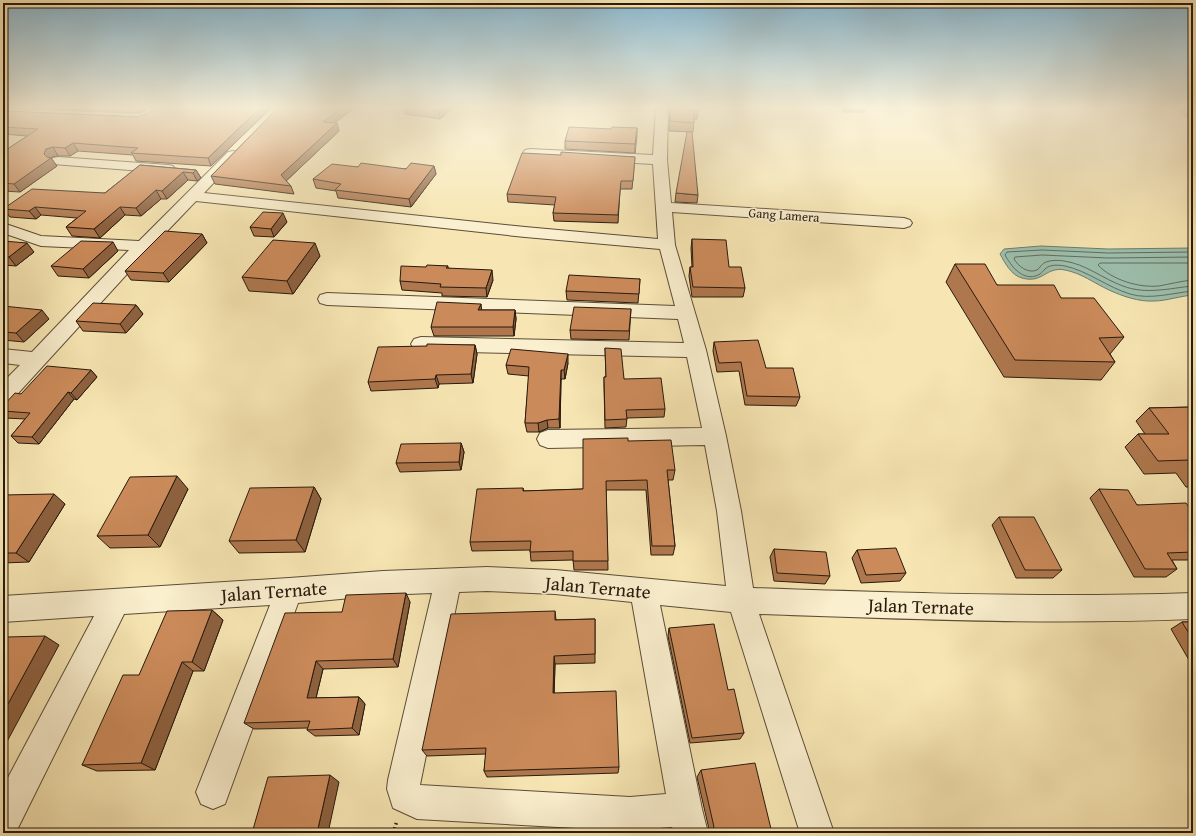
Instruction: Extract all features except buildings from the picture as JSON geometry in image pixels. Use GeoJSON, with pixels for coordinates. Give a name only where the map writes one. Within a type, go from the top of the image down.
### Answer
{"type":"FeatureCollection","features":[{"type":"Feature","properties":{"kind":"street"},"geometry":{"type":"LineString","coordinates":[[3,395],[192,196],[207,172],[241,146]]}},
{"type":"Feature","properties":{"kind":"street"},"geometry":{"type":"LineString","coordinates":[[661,146],[663,207],[667,244],[696,350],[715,436],[729,511],[741,600],[817,833]]}},
{"type":"Feature","properties":{"kind":"street"},"geometry":{"type":"LineString","coordinates":[[530,154],[660,160]]}},
{"type":"Feature","properties":{"kind":"street"},"geometry":{"type":"LineString","coordinates":[[58,161],[184,170]]}},
{"type":"Feature","properties":{"kind":"street"},"geometry":{"type":"LineString","coordinates":[[192,196],[525,232],[667,244]]}},
{"type":"Feature","properties":{"kind":"street","name":"Gang Lamera"},"geometry":{"type":"LineString","coordinates":[[663,207],[904,223]]}},
{"type":"Feature","properties":{"kind":"street"},"geometry":{"type":"LineString","coordinates":[[3,228],[18,232],[27,238],[41,241],[143,246]]}},
{"type":"Feature","properties":{"kind":"street"},"geometry":{"type":"LineString","coordinates":[[327,300],[686,314]]}},
{"type":"Feature","properties":{"kind":"street"},"geometry":{"type":"LineString","coordinates":[[421,344],[696,350]]}},
{"type":"Feature","properties":{"kind":"street"},"geometry":{"type":"LineString","coordinates":[[3,356],[36,359]]}},
{"type":"Feature","properties":{"kind":"street"},"geometry":{"type":"LineString","coordinates":[[548,439],[715,436]]}},
{"type":"Feature","properties":{"kind":"street","name":"Jalan Ternate"},"geometry":{"type":"LineString","coordinates":[[3,609],[289,591],[383,583],[487,579],[548,582],[741,600],[958,608],[1140,608],[1193,606]]}},
{"type":"Feature","properties":{"kind":"street"},"geometry":{"type":"LineString","coordinates":[[448,581],[404,780],[403,790],[405,796],[417,802],[629,824],[688,821],[644,591]]}},
{"type":"Feature","properties":{"kind":"street"},"geometry":{"type":"LineString","coordinates":[[213,792],[289,591]]}},
{"type":"Feature","properties":{"kind":"street"},"geometry":{"type":"LineString","coordinates":[[5,818],[116,602]]}},
{"type":"Feature","properties":{"kind":"water"},"geometry":{"type":"Polygon","coordinates":[[[1041,246],[1108,249],[1193,248],[1193,295],[1159,301],[1137,300],[1114,292],[1071,271],[1059,269],[1053,270],[1035,279],[1022,278],[1015,274],[1006,265],[1000,254],[1004,249],[1041,246]]]}}]}
